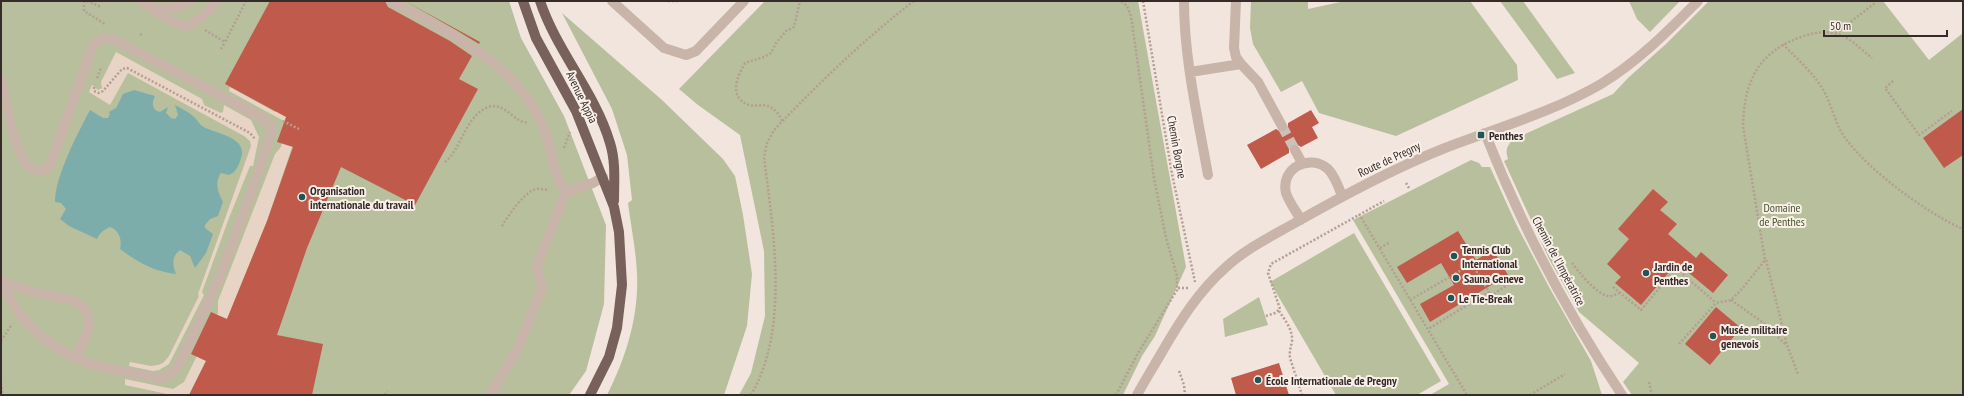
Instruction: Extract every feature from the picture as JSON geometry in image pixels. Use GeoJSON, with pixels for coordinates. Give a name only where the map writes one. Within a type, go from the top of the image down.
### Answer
{"type":"FeatureCollection","features":[{"type":"Feature","properties":{"kind":"main road","name":"Avenue Appia"},"geometry":{"type":"LineString","coordinates":[[522,1],[536,38],[576,111],[614,207],[619,232],[622,267],[621,307],[611,351],[590,395]]}},
{"type":"Feature","properties":{"kind":"main road","name":"Avenue Appia"},"geometry":{"type":"LineString","coordinates":[[540,1],[552,29],[586,88],[599,115],[610,144],[614,167],[614,207]]}},
{"type":"Feature","properties":{"kind":"street"},"geometry":{"type":"LineString","coordinates":[[141,1],[175,23],[186,27],[203,16],[217,1]]}},
{"type":"Feature","properties":{"kind":"street"},"geometry":{"type":"LineString","coordinates":[[152,9],[176,8],[190,1]]}},
{"type":"Feature","properties":{"kind":"street"},"geometry":{"type":"LineString","coordinates":[[391,1],[476,51],[498,69],[522,92],[539,116],[550,142],[558,181],[566,192]]}},
{"type":"Feature","properties":{"kind":"street"},"geometry":{"type":"LineString","coordinates":[[612,1],[664,48],[686,55],[696,51],[744,1]]}},
{"type":"Feature","properties":{"kind":"street"},"geometry":{"type":"LineString","coordinates":[[1184,1],[1184,19],[1190,72],[1208,175]]}},
{"type":"Feature","properties":{"kind":"street"},"geometry":{"type":"LineString","coordinates":[[1236,1],[1234,48],[1241,64],[1258,82],[1282,126]]}},
{"type":"Feature","properties":{"kind":"street","name":"Route de Pregny"},"geometry":{"type":"LineString","coordinates":[[1137,395],[1185,313],[1194,292],[1241,256],[1342,196],[1415,160],[1550,109],[1602,84],[1634,62],[1668,32],[1698,1]]}},
{"type":"Feature","properties":{"kind":"street"},"geometry":{"type":"LineString","coordinates":[[1,79],[22,154],[29,167],[38,171],[43,171],[50,165],[94,46],[98,40],[104,37],[111,38],[261,117],[271,126],[272,130],[257,178],[219,278],[177,368],[169,376],[161,378],[105,368],[76,358],[56,348],[21,315],[2,280]]}},
{"type":"Feature","properties":{"kind":"street"},"geometry":{"type":"LineString","coordinates":[[1190,72],[1241,64]]}},
{"type":"Feature","properties":{"kind":"street","name":"Chemin de l'Impératrice"},"geometry":{"type":"LineString","coordinates":[[1485,133],[1523,222],[1573,317],[1619,393]]}},
{"type":"Feature","properties":{"kind":"street"},"geometry":{"type":"LineString","coordinates":[[1296,150],[1302,163]]}},
{"type":"Feature","properties":{"kind":"street"},"geometry":{"type":"LineString","coordinates":[[1301,220],[1286,193],[1286,186],[1289,174],[1302,163],[1314,162],[1330,170],[1342,196]]}},
{"type":"Feature","properties":{"kind":"street"},"geometry":{"type":"LineString","coordinates":[[566,192],[593,183],[602,177]]}},
{"type":"Feature","properties":{"kind":"street"},"geometry":{"type":"LineString","coordinates":[[490,395],[518,349],[542,288],[537,266],[566,192]]}},
{"type":"Feature","properties":{"kind":"street"},"geometry":{"type":"LineString","coordinates":[[2,280],[40,294],[73,300],[82,306],[87,314],[89,323],[76,358]]}},
{"type":"Feature","properties":{"kind":"path"},"geometry":{"type":"LineString","coordinates":[[87,1],[101,7]]}},
{"type":"Feature","properties":{"kind":"path"},"geometry":{"type":"LineString","coordinates":[[221,49],[246,1]]}},
{"type":"Feature","properties":{"kind":"path"},"geometry":{"type":"LineString","coordinates":[[668,1],[680,1]]}},
{"type":"Feature","properties":{"kind":"path"},"geometry":{"type":"LineString","coordinates":[[782,121],[774,110],[767,106],[750,105],[739,98],[735,89],[738,77],[745,63],[764,58],[771,53],[776,43],[786,32],[794,27],[800,1]]}},
{"type":"Feature","properties":{"kind":"path"},"geometry":{"type":"LineString","coordinates":[[751,395],[766,360],[772,335],[776,260],[764,157],[767,143],[774,130],[782,121],[867,39],[914,1]]}},
{"type":"Feature","properties":{"kind":"path"},"geometry":{"type":"LineString","coordinates":[[1116,395],[1138,353],[1178,288],[1177,276],[1166,238],[1154,178],[1131,16],[1127,6],[1121,1]]}},
{"type":"Feature","properties":{"kind":"path","name":"Chemin Borgne"},"geometry":{"type":"LineString","coordinates":[[1143,1],[1172,174],[1194,292]]}},
{"type":"Feature","properties":{"kind":"path"},"geometry":{"type":"LineString","coordinates":[[1835,34],[1875,3]]}},
{"type":"Feature","properties":{"kind":"path"},"geometry":{"type":"LineString","coordinates":[[97,20],[98,27]]}},
{"type":"Feature","properties":{"kind":"path"},"geometry":{"type":"LineString","coordinates":[[198,32],[205,30],[225,42]]}},
{"type":"Feature","properties":{"kind":"path"},"geometry":{"type":"LineString","coordinates":[[1798,374],[1786,345],[1765,260],[1745,146],[1743,112],[1747,90],[1755,71],[1765,57],[1783,44],[1811,33],[1819,32],[1835,34],[1849,40],[1872,58]]}},
{"type":"Feature","properties":{"kind":"path"},"geometry":{"type":"LineString","coordinates":[[1783,44],[1809,71],[1822,88],[1840,130],[1854,149],[1903,192],[1945,221],[1963,229]]}},
{"type":"Feature","properties":{"kind":"path"},"geometry":{"type":"LineString","coordinates":[[94,86],[94,91],[99,93],[103,92],[122,69],[127,68],[250,133],[254,136],[256,142]]}},
{"type":"Feature","properties":{"kind":"path"},"geometry":{"type":"LineString","coordinates":[[1893,81],[1885,88],[1919,135],[1952,111]]}},
{"type":"Feature","properties":{"kind":"path"},"geometry":{"type":"LineString","coordinates":[[445,162],[472,120],[479,112],[488,107],[495,106],[503,109],[526,123],[539,116]]}},
{"type":"Feature","properties":{"kind":"path"},"geometry":{"type":"LineString","coordinates":[[563,149],[572,126]]}},
{"type":"Feature","properties":{"kind":"path"},"geometry":{"type":"LineString","coordinates":[[1406,183],[1409,188]]}},
{"type":"Feature","properties":{"kind":"path"},"geometry":{"type":"LineString","coordinates":[[502,226],[518,204],[536,189]]}},
{"type":"Feature","properties":{"kind":"path"},"geometry":{"type":"LineString","coordinates":[[1302,395],[1290,358],[1289,352],[1292,339],[1291,333],[1279,311],[1280,309],[1268,273],[1269,266],[1384,201]]}},
{"type":"Feature","properties":{"kind":"path"},"geometry":{"type":"LineString","coordinates":[[1359,214],[1467,395]]}},
{"type":"Feature","properties":{"kind":"path"},"geometry":{"type":"LineString","coordinates":[[1380,248],[1390,242]]}},
{"type":"Feature","properties":{"kind":"path"},"geometry":{"type":"LineString","coordinates":[[1679,344],[1716,303],[1731,300],[1742,289],[1765,260]]}},
{"type":"Feature","properties":{"kind":"path"},"geometry":{"type":"LineString","coordinates":[[1572,263],[1602,294],[1608,296],[1620,293]]}},
{"type":"Feature","properties":{"kind":"path"},"geometry":{"type":"LineString","coordinates":[[1410,300],[1472,264],[1491,296],[1516,279]]}},
{"type":"Feature","properties":{"kind":"path"},"geometry":{"type":"LineString","coordinates":[[1613,286],[1641,310],[1676,268],[1716,303]]}},
{"type":"Feature","properties":{"kind":"path"},"geometry":{"type":"LineString","coordinates":[[1178,288],[1187,287],[1194,292]]}},
{"type":"Feature","properties":{"kind":"path"},"geometry":{"type":"LineString","coordinates":[[1428,329],[1488,292]]}},
{"type":"Feature","properties":{"kind":"path"},"geometry":{"type":"LineString","coordinates":[[1731,300],[1765,324],[1786,345]]}},
{"type":"Feature","properties":{"kind":"path"},"geometry":{"type":"LineString","coordinates":[[1266,316],[1279,311]]}},
{"type":"Feature","properties":{"kind":"path"},"geometry":{"type":"LineString","coordinates":[[1,341],[8,329],[21,315]]}},
{"type":"Feature","properties":{"kind":"path"},"geometry":{"type":"LineString","coordinates":[[1179,371],[1184,385],[1185,395]]}},
{"type":"Feature","properties":{"kind":"path"},"geometry":{"type":"LineString","coordinates":[[1530,395],[1565,374]]}},
{"type":"Feature","properties":{"kind":"path"},"geometry":{"type":"LineString","coordinates":[[1649,382],[1652,395]]}},
{"type":"Feature","properties":{"kind":"path"},"geometry":{"type":"LineString","coordinates":[[1,383],[3,395]]}},
{"type":"Feature","properties":{"kind":"path"},"geometry":{"type":"LineString","coordinates":[[385,395],[387,391]]}},
{"type":"Feature","properties":{"kind":"green space"},"geometry":{"type":"Polygon","coordinates":[[[1,1],[509,1],[521,38],[564,116],[606,225],[604,304],[586,371],[569,395],[1,395],[1,1]]]}},
{"type":"Feature","properties":{"kind":"green space"},"geometry":{"type":"Polygon","coordinates":[[[765,1],[1138,1],[1186,267],[1155,336],[1142,356],[1123,395],[739,395],[751,373],[765,316],[764,251],[740,135],[698,105],[679,89],[765,1]]]}},
{"type":"Feature","properties":{"kind":"green space"},"geometry":{"type":"Polygon","coordinates":[[[1251,1],[1308,1],[1308,9],[1345,1],[1470,1],[1517,65],[1518,80],[1396,136],[1319,113],[1302,81],[1281,92],[1253,44],[1250,28],[1251,1]]]}},
{"type":"Feature","properties":{"kind":"green space"},"geometry":{"type":"Polygon","coordinates":[[[1500,1],[1523,1],[1575,73],[1557,79],[1500,1]]]}},
{"type":"Feature","properties":{"kind":"green space"},"geometry":{"type":"Polygon","coordinates":[[[1629,1],[1680,1],[1650,32],[1637,19],[1629,1]]]}},
{"type":"Feature","properties":{"kind":"green space","name":"Domaine de Penthes"},"geometry":{"type":"Polygon","coordinates":[[[1709,1],[1883,1],[1929,60],[1963,33],[1963,395],[1632,395],[1623,382],[1639,363],[1579,312],[1549,259],[1504,161],[1508,159],[1507,148],[1514,139],[1613,94],[1709,1]]]}},
{"type":"Feature","properties":{"kind":"green space"},"geometry":{"type":"Polygon","coordinates":[[[562,13],[662,100],[723,159],[735,176],[743,215],[752,274],[747,326],[724,395],[607,395],[625,352],[630,336],[636,305],[637,274],[635,247],[628,203],[632,200],[627,155],[612,109],[562,13]]]}},
{"type":"Feature","properties":{"kind":"green space","name":"Tennis Club International"},"geometry":{"type":"Polygon","coordinates":[[[1471,160],[1479,163],[1482,167],[1490,167],[1517,226],[1549,287],[1591,361],[1602,395],[1430,395],[1449,384],[1353,220],[1471,160]]]}},
{"type":"Feature","properties":{"kind":"green space"},"geometry":{"type":"Polygon","coordinates":[[[1354,233],[1441,381],[1417,395],[1336,395],[1270,282],[1354,233]]]}},
{"type":"Feature","properties":{"kind":"green space"},"geometry":{"type":"Polygon","coordinates":[[[1259,297],[1268,325],[1225,337],[1223,319],[1259,297]]]}},
{"type":"Feature","properties":{"kind":"shaded area"},"geometry":{"type":"Polygon","coordinates":[[[116,52],[202,99],[204,105],[221,113],[223,112],[224,105],[251,120],[259,137],[253,166],[250,166],[229,218],[202,292],[204,295],[169,364],[159,370],[153,371],[129,366],[130,362],[151,366],[158,365],[163,363],[169,356],[199,296],[198,294],[251,146],[250,141],[244,136],[128,73],[110,105],[89,92],[92,85],[98,90],[102,88],[101,82],[116,52]]]}},
{"type":"Feature","properties":{"kind":"shaded area"},"geometry":{"type":"Polygon","coordinates":[[[230,87],[275,112],[279,106],[303,115],[267,221],[229,314],[189,395],[172,395],[125,385],[125,379],[173,389],[184,382],[218,313],[218,301],[275,154],[281,147],[286,126],[284,121],[229,91],[230,87]]]}},
{"type":"Feature","properties":{"kind":"water"},"geometry":{"type":"Polygon","coordinates":[[[134,90],[155,96],[153,103],[155,110],[160,112],[168,107],[166,113],[171,118],[175,119],[178,115],[175,105],[190,114],[202,126],[230,137],[240,146],[242,153],[235,171],[229,175],[221,173],[219,177],[217,184],[223,202],[218,216],[210,219],[205,225],[205,228],[213,234],[206,253],[195,268],[190,256],[180,250],[177,252],[174,258],[176,274],[154,269],[126,254],[120,249],[120,236],[110,227],[102,232],[97,239],[69,226],[60,219],[66,209],[61,203],[55,202],[56,192],[63,168],[90,110],[103,118],[108,118],[110,114],[109,112],[116,108],[123,94],[134,90]]]}},
{"type":"Feature","properties":{"kind":"building","name":"Organisation internationale du travail"},"geometry":{"type":"Polygon","coordinates":[[[270,1],[385,1],[388,7],[450,41],[472,56],[459,79],[478,89],[415,205],[341,167],[307,248],[277,335],[323,344],[312,395],[189,395],[206,361],[191,354],[211,312],[227,319],[267,221],[293,147],[277,142],[286,117],[225,84],[270,1]]]}},
{"type":"Feature","properties":{"kind":"building"},"geometry":{"type":"Polygon","coordinates":[[[405,1],[480,42],[479,44],[456,30],[405,1]]]}},
{"type":"Feature","properties":{"kind":"building"},"geometry":{"type":"Polygon","coordinates":[[[1963,109],[1963,155],[1944,168],[1923,138],[1963,109]]]}},
{"type":"Feature","properties":{"kind":"building"},"geometry":{"type":"Polygon","coordinates":[[[1311,110],[1319,123],[1312,127],[1318,138],[1301,147],[1296,144],[1292,145],[1289,149],[1289,153],[1261,169],[1247,145],[1276,129],[1281,132],[1285,131],[1288,127],[1288,123],[1311,110]]]}},
{"type":"Feature","properties":{"kind":"building"},"geometry":{"type":"Polygon","coordinates":[[[1653,189],[1668,202],[1660,210],[1677,224],[1668,234],[1696,258],[1701,252],[1728,275],[1713,293],[1677,263],[1641,305],[1615,283],[1621,277],[1607,264],[1629,239],[1618,229],[1653,189]]]}},
{"type":"Feature","properties":{"kind":"building"},"geometry":{"type":"Polygon","coordinates":[[[1458,231],[1476,260],[1493,250],[1508,275],[1430,322],[1420,304],[1454,285],[1441,263],[1407,283],[1397,267],[1458,231]]]}},
{"type":"Feature","properties":{"kind":"building","name":"Musée militaire genevois"},"geometry":{"type":"Polygon","coordinates":[[[1716,307],[1741,328],[1710,365],[1685,344],[1716,307]]]}},
{"type":"Feature","properties":{"kind":"building","name":"École Internationale de Pregny"},"geometry":{"type":"Polygon","coordinates":[[[1279,363],[1289,395],[1236,395],[1231,378],[1279,363]]]}},
{"type":"Feature","properties":{"kind":"tunnel"},"geometry":{"type":"LineString","coordinates":[[1282,126],[1295,150]]}},
{"type":"Feature","properties":{"kind":"place","name":"Penthes"},"geometry":{"type":"Point","coordinates":[1481,135]}},
{"type":"Feature","properties":{"kind":"place","name":"Organisation internationale du travail"},"geometry":{"type":"Point","coordinates":[302,197]}},
{"type":"Feature","properties":{"kind":"place","name":"Tennis Club International"},"geometry":{"type":"Point","coordinates":[1454,256]}},
{"type":"Feature","properties":{"kind":"place","name":"Jardin de Penthes"},"geometry":{"type":"Point","coordinates":[1646,273]}},
{"type":"Feature","properties":{"kind":"place","name":"Sauna Geneve"},"geometry":{"type":"Point","coordinates":[1456,278]}},
{"type":"Feature","properties":{"kind":"place","name":"Le Tie-Break"},"geometry":{"type":"Point","coordinates":[1451,298]}},
{"type":"Feature","properties":{"kind":"place","name":"Musée militaire genevois"},"geometry":{"type":"Point","coordinates":[1713,336]}},
{"type":"Feature","properties":{"kind":"place","name":"École Internationale de Pregny"},"geometry":{"type":"Point","coordinates":[1258,380]}}]}
